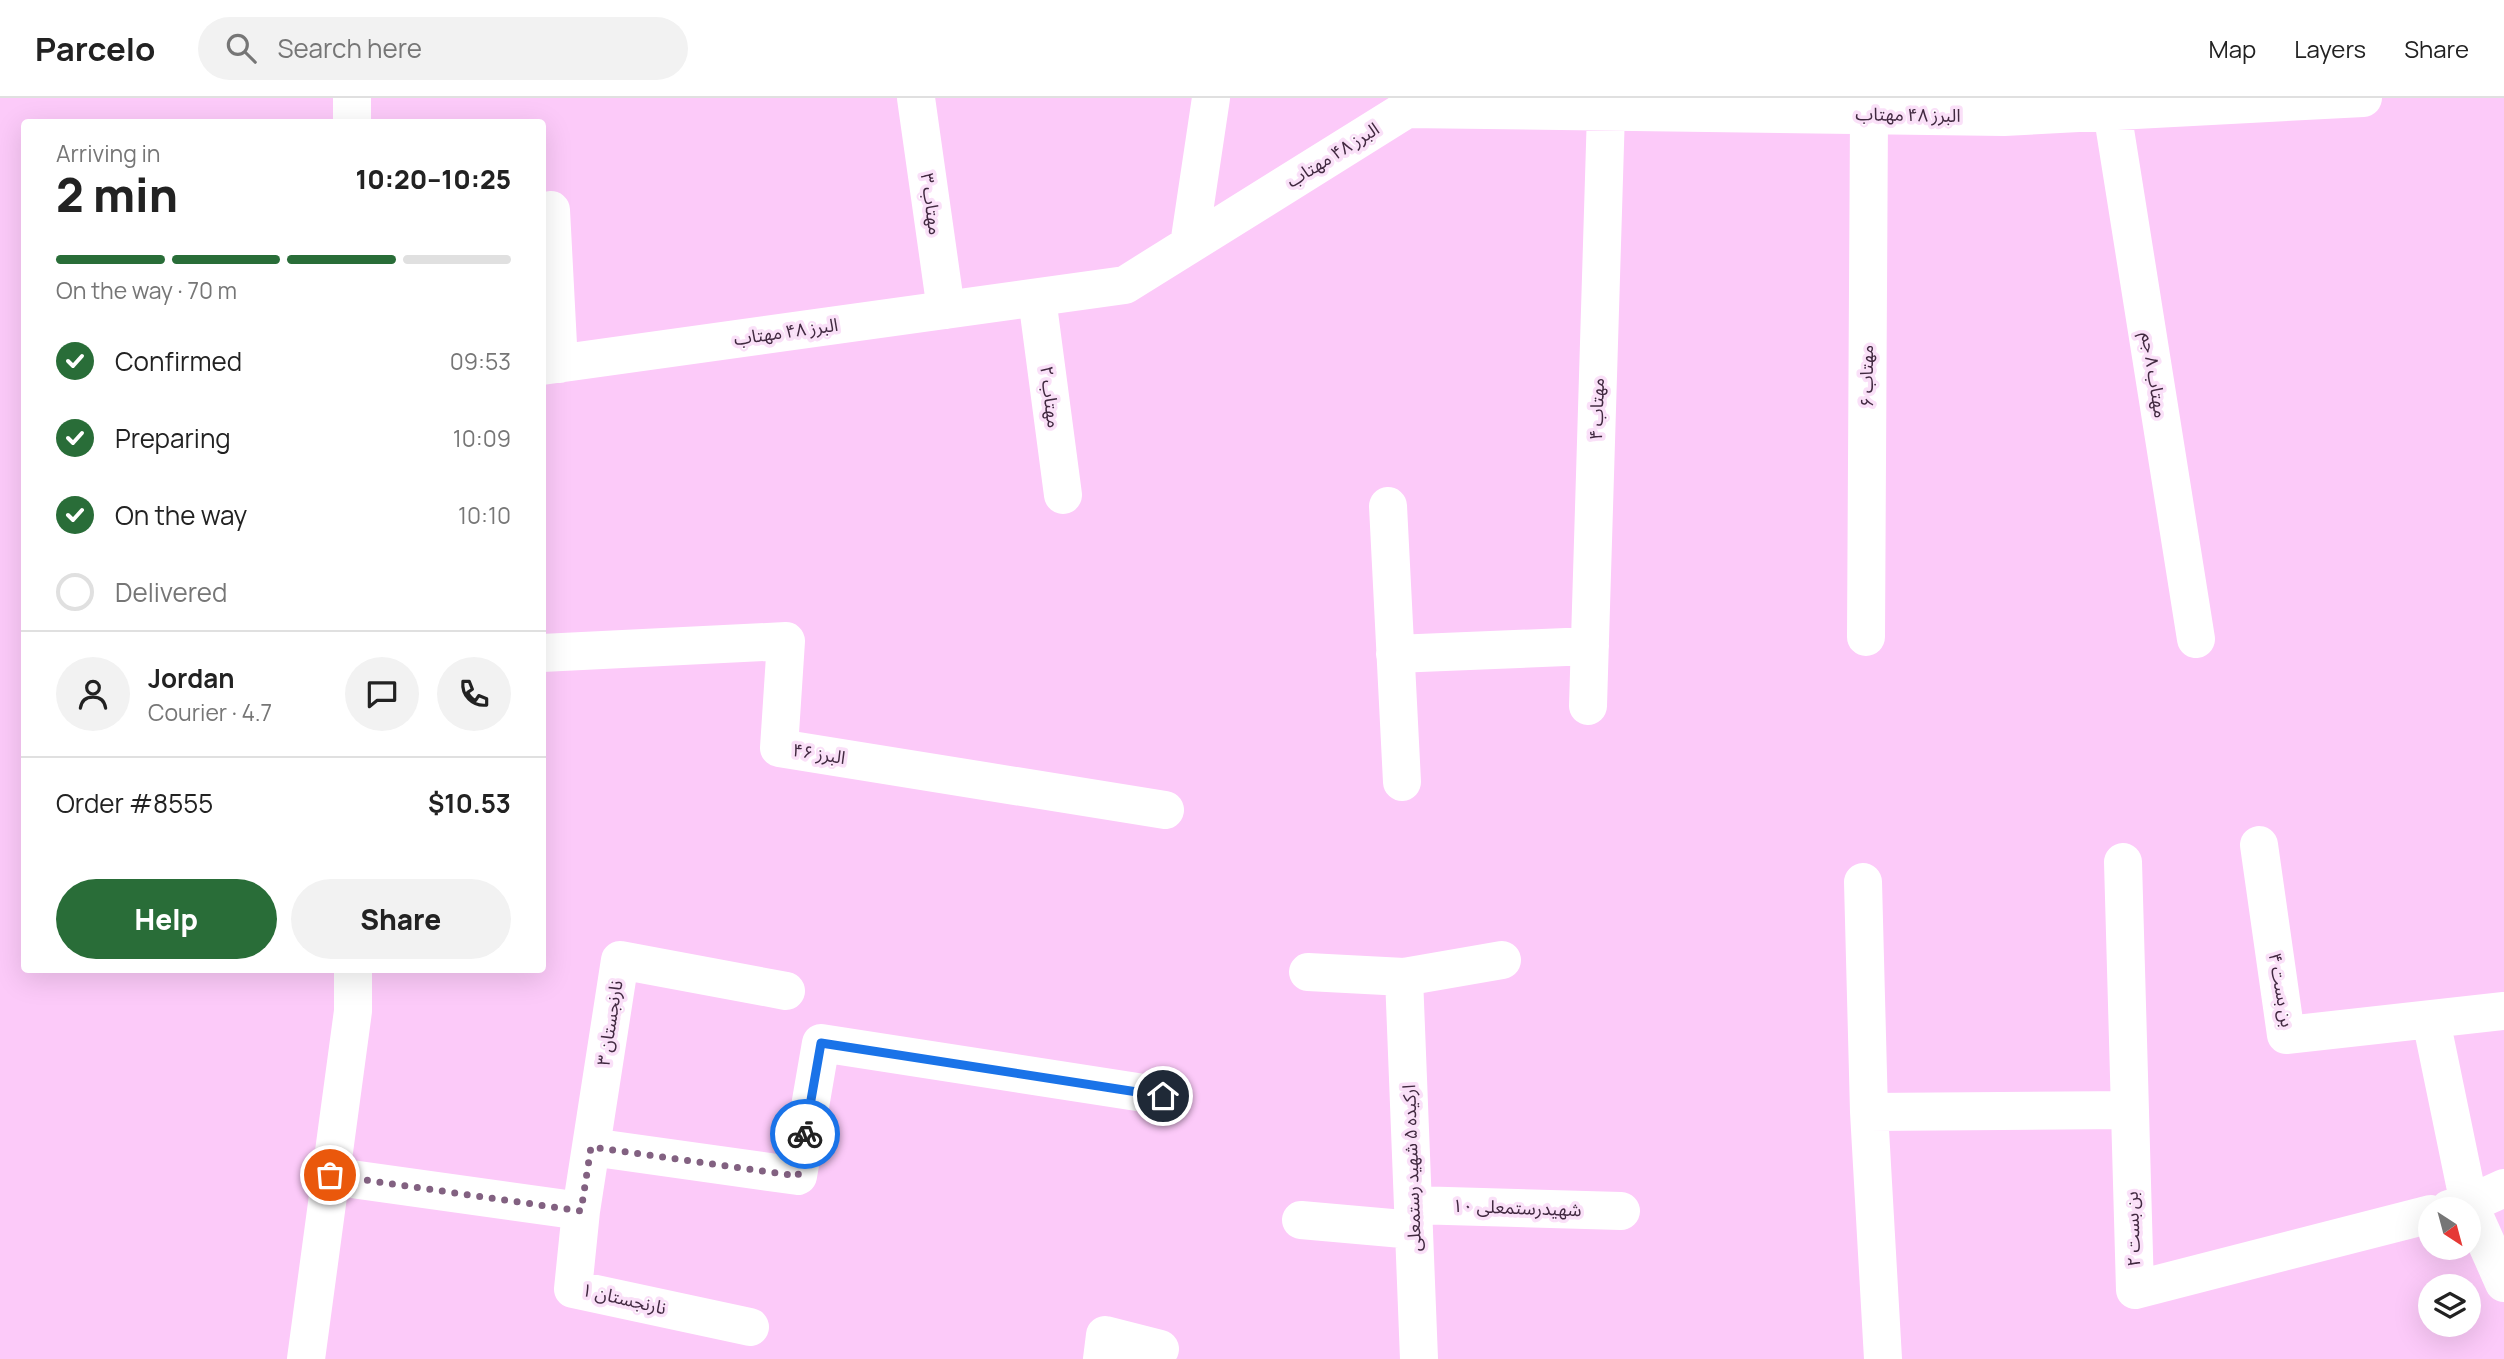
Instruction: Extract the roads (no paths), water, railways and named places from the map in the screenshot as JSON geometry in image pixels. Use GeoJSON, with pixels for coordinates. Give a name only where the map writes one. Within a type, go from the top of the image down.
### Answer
{"type":"FeatureCollection","features":[{"type":"Feature","properties":{"kind":"street"},"geometry":{"type":"LineString","coordinates":[[352,98],[352,119]]}},
{"type":"Feature","properties":{"kind":"street","name":"مهتاب ۳"},"geometry":{"type":"LineString","coordinates":[[916,98],[946,310]]}},
{"type":"Feature","properties":{"kind":"street"},"geometry":{"type":"LineString","coordinates":[[1189,245],[1211,98]]}},
{"type":"Feature","properties":{"kind":"street","name":"البرز ۴۸ مهتاب"},"geometry":{"type":"LineString","coordinates":[[551,365],[1125,285],[1407,109],[1606,112],[1798,106],[1869,115],[2004,117],[2207,102],[2363,98]]}},
{"type":"Feature","properties":{"kind":"street","name":"مهتاب ۸ جم"},"geometry":{"type":"LineString","coordinates":[[2112,111],[2196,639]]}},
{"type":"Feature","properties":{"kind":"street","name":"مهتاب ۴"},"geometry":{"type":"LineString","coordinates":[[1588,706],[1606,112]]}},
{"type":"Feature","properties":{"kind":"street","name":"مهتاب ۶"},"geometry":{"type":"LineString","coordinates":[[1866,637],[1869,115]]}},
{"type":"Feature","properties":{"kind":"street"},"geometry":{"type":"LineString","coordinates":[[551,210],[551,365]]}},
{"type":"Feature","properties":{"kind":"street","name":"مهتاب ۲"},"geometry":{"type":"LineString","coordinates":[[1037,298],[1063,495]]}},
{"type":"Feature","properties":{"kind":"street"},"geometry":{"type":"LineString","coordinates":[[1388,506],[1402,782]]}},
{"type":"Feature","properties":{"kind":"street","name":"البرز ۴۶"},"geometry":{"type":"LineString","coordinates":[[546,653],[786,641],[779,748],[1165,810]]}},
{"type":"Feature","properties":{"kind":"street"},"geometry":{"type":"LineString","coordinates":[[1395,654],[1590,646]]}},
{"type":"Feature","properties":{"kind":"street","name":"بن بست ۴"},"geometry":{"type":"LineString","coordinates":[[2259,845],[2286,1035],[2431,1020]]}},
{"type":"Feature","properties":{"kind":"street","name":"بن بست ۲"},"geometry":{"type":"LineString","coordinates":[[2123,862],[2135,1290],[2418,1217]]}},
{"type":"Feature","properties":{"kind":"street"},"geometry":{"type":"LineString","coordinates":[[1863,881],[1869,1112],[1883,1359]]}},
{"type":"Feature","properties":{"kind":"street","name":"نارنجستان ۳"},"geometry":{"type":"LineString","coordinates":[[581,1211],[620,960],[786,991]]}},
{"type":"Feature","properties":{"kind":"street"},"geometry":{"type":"LineString","coordinates":[[1308,972],[1404,977],[1502,960]]}},
{"type":"Feature","properties":{"kind":"street"},"geometry":{"type":"LineString","coordinates":[[306,1359],[353,1011],[353,973]]}},
{"type":"Feature","properties":{"kind":"street","name":"ارکیده ۵ شهید رستمعلی"},"geometry":{"type":"LineString","coordinates":[[1404,977],[1419,1359]]}},
{"type":"Feature","properties":{"kind":"street"},"geometry":{"type":"LineString","coordinates":[[2458,1197],[2431,1020],[2504,1011]]}},
{"type":"Feature","properties":{"kind":"street"},"geometry":{"type":"LineString","coordinates":[[591,1147],[798,1176],[821,1043],[1163,1096]]}},
{"type":"Feature","properties":{"kind":"street"},"geometry":{"type":"LineString","coordinates":[[1869,1112],[2130,1110]]}},
{"type":"Feature","properties":{"kind":"street"},"geometry":{"type":"LineString","coordinates":[[330,1175],[581,1211]]}},
{"type":"Feature","properties":{"kind":"street"},"geometry":{"type":"LineString","coordinates":[[2482,1197],[2504,1188]]}},
{"type":"Feature","properties":{"kind":"street","name":"نارنجستان ۱"},"geometry":{"type":"LineString","coordinates":[[581,1211],[573,1289],[750,1327]]}},
{"type":"Feature","properties":{"kind":"street","name":"شهیدرستمعلی ۱۰"},"geometry":{"type":"LineString","coordinates":[[1301,1220],[1620,1211]]}},
{"type":"Feature","properties":{"kind":"street"},"geometry":{"type":"LineString","coordinates":[[2482,1246],[2504,1283]]}},
{"type":"Feature","properties":{"kind":"street"},"geometry":{"type":"LineString","coordinates":[[1102,1359],[1105,1335],[1160,1349]]}}]}
